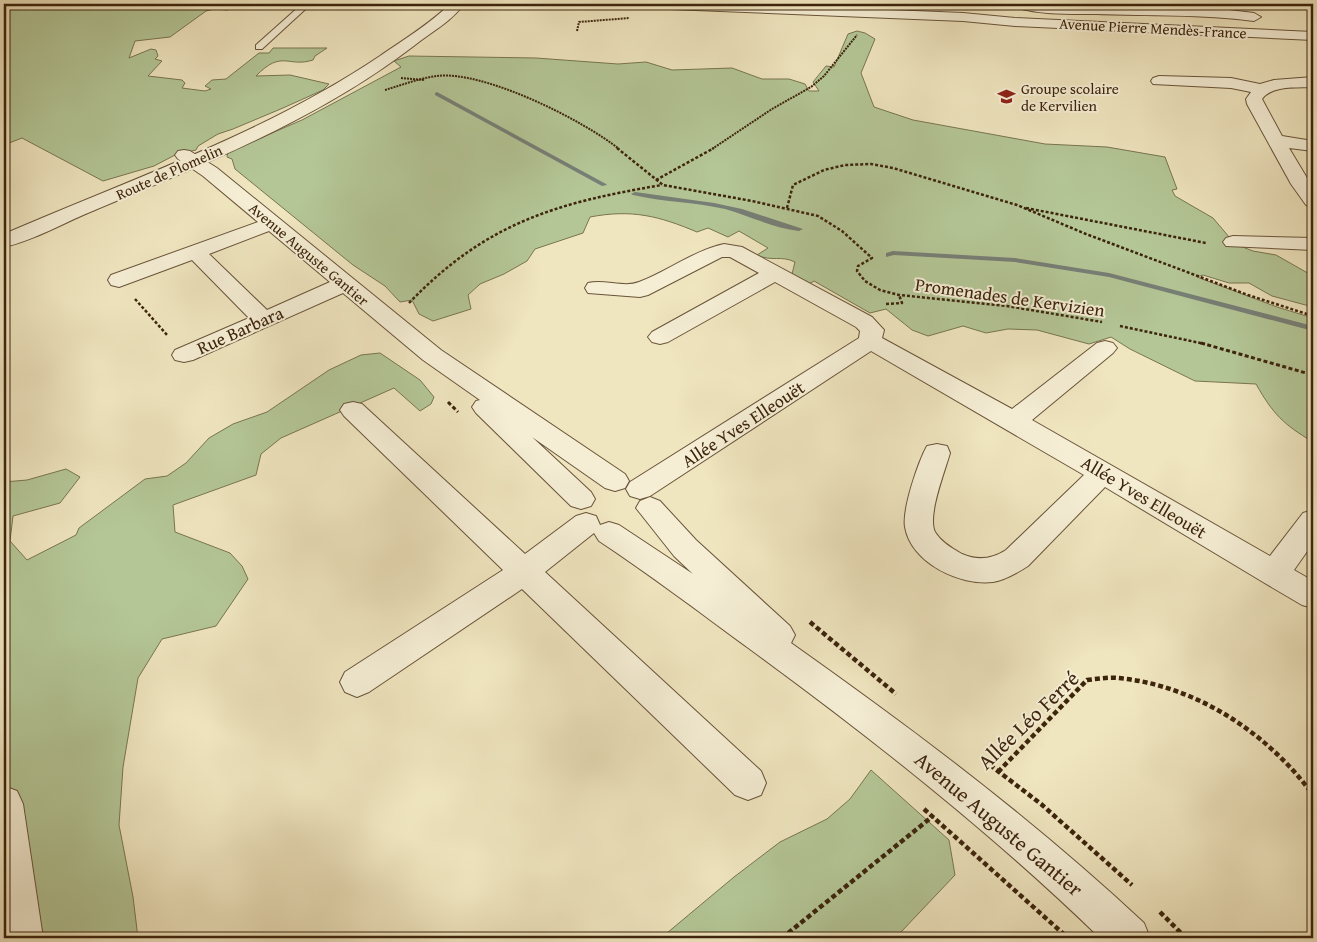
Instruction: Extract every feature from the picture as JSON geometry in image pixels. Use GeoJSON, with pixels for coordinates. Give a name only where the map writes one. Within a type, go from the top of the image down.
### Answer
{"type":"FeatureCollection","features":[{"type":"Feature","properties":{"kind":"street","name":"Route de Plomelin"},"geometry":{"type":"LineString","coordinates":[[9,239],[189,158],[256,133],[368,72],[444,16],[457,4]]}},
{"type":"Feature","properties":{"kind":"street","name":"Route de Plomelin"},"geometry":{"type":"LineString","coordinates":[[444,16],[473,4]]}},
{"type":"Feature","properties":{"kind":"street","name":"Avenue Pierre Mendès-France"},"geometry":{"type":"LineString","coordinates":[[645,4],[963,16],[1015,22],[1257,23],[1313,32]]}},
{"type":"Feature","properties":{"kind":"street","name":"Avenue Pierre Mendès-France"},"geometry":{"type":"LineString","coordinates":[[762,4],[906,14]]}},
{"type":"Feature","properties":{"kind":"street","name":"Avenue Pierre Mendès-France"},"geometry":{"type":"LineString","coordinates":[[1018,4],[1037,8],[1079,10],[1206,11],[1313,36]]}},
{"type":"Feature","properties":{"kind":"street"},"geometry":{"type":"LineString","coordinates":[[1159,81],[1231,84],[1261,89],[1274,84],[1313,82]]}},
{"type":"Feature","properties":{"kind":"street"},"geometry":{"type":"LineString","coordinates":[[1261,89],[1254,99],[1255,104],[1313,201]]}},
{"type":"Feature","properties":{"kind":"street"},"geometry":{"type":"LineString","coordinates":[[1275,140],[1313,146]]}},
{"type":"Feature","properties":{"kind":"street","name":"Avenue Auguste Gantier"},"geometry":{"type":"LineString","coordinates":[[189,158],[273,223],[432,355],[635,492],[685,548],[864,714]]}},
{"type":"Feature","properties":{"kind":"street"},"geometry":{"type":"LineString","coordinates":[[119,280],[273,223]]}},
{"type":"Feature","properties":{"kind":"street"},"geometry":{"type":"LineString","coordinates":[[1233,242],[1313,244]]}},
{"type":"Feature","properties":{"kind":"street"},"geometry":{"type":"LineString","coordinates":[[596,288],[640,290],[724,250],[735,251],[864,322],[872,330],[870,341]]}},
{"type":"Feature","properties":{"kind":"street"},"geometry":{"type":"LineString","coordinates":[[195,252],[264,320]]}},
{"type":"Feature","properties":{"kind":"street"},"geometry":{"type":"LineString","coordinates":[[660,337],[775,273]]}},
{"type":"Feature","properties":{"kind":"street","name":"Rue Barbara"},"geometry":{"type":"LineString","coordinates":[[184,355],[346,283]]}},
{"type":"Feature","properties":{"kind":"street","name":"Allée Yves Elleouët"},"geometry":{"type":"LineString","coordinates":[[635,492],[870,341],[1014,421],[1313,596]]}},
{"type":"Feature","properties":{"kind":"street"},"geometry":{"type":"LineString","coordinates":[[1014,421],[1106,348]]}},
{"type":"Feature","properties":{"kind":"street","name":"Avenue Auguste Gantier"},"geometry":{"type":"LineString","coordinates":[[432,355],[592,519],[864,714],[1038,852],[1129,938]]}},
{"type":"Feature","properties":{"kind":"street"},"geometry":{"type":"LineString","coordinates":[[353,410],[748,783]]}},
{"type":"Feature","properties":{"kind":"street"},"geometry":{"type":"LineString","coordinates":[[937,454],[917,526],[927,542],[940,555],[965,568],[977,570],[1003,567],[1018,558],[1103,473]]}},
{"type":"Feature","properties":{"kind":"street"},"geometry":{"type":"LineString","coordinates":[[357,682],[525,571],[592,519],[594,486],[635,492],[649,515],[637,527],[618,533],[592,519]]}},
{"type":"Feature","properties":{"kind":"street"},"geometry":{"type":"LineString","coordinates":[[1274,574],[1313,521]]}},
{"type":"Feature","properties":{"kind":"street"},"geometry":{"type":"LineString","coordinates":[[4,804],[22,938]]}},
{"type":"Feature","properties":{"kind":"lane"},"geometry":{"type":"LineString","coordinates":[[259,47],[307,4]]}},
{"type":"Feature","properties":{"kind":"path"},"geometry":{"type":"LineString","coordinates":[[577,31],[579,22],[630,18]]}},
{"type":"Feature","properties":{"kind":"path"},"geometry":{"type":"LineString","coordinates":[[655,180],[715,147],[772,109],[811,87],[858,34]]}},
{"type":"Feature","properties":{"kind":"path","name":"Promenades de Kervizien"},"geometry":{"type":"LineString","coordinates":[[380,91],[452,76],[484,80],[582,123],[614,145],[663,185]]}},
{"type":"Feature","properties":{"kind":"path","name":"Promenades de Kervizien"},"geometry":{"type":"LineString","coordinates":[[398,77],[428,80]]}},
{"type":"Feature","properties":{"kind":"path"},"geometry":{"type":"LineString","coordinates":[[787,208],[793,185],[824,170],[854,164],[893,168],[1020,206],[1196,241],[1233,242]]}},
{"type":"Feature","properties":{"kind":"path","name":"Promenades de Kervizien"},"geometry":{"type":"LineString","coordinates":[[388,320],[400,314],[444,268],[495,232],[529,216],[580,200],[663,185],[787,208],[828,221],[872,258],[858,266],[857,272],[865,281],[880,290],[916,298],[1007,306],[1106,323]]}},
{"type":"Feature","properties":{"kind":"path"},"geometry":{"type":"LineString","coordinates":[[1020,206],[1079,231],[1248,295],[1313,316]]}},
{"type":"Feature","properties":{"kind":"path","name":"Rue Barbara"},"geometry":{"type":"LineString","coordinates":[[119,280],[184,355]]}},
{"type":"Feature","properties":{"kind":"path","name":"Promenades de Kervizien"},"geometry":{"type":"LineString","coordinates":[[1114,325],[1179,338],[1313,375]]}},
{"type":"Feature","properties":{"kind":"path","name":"Allée Léo Ferré"},"geometry":{"type":"LineString","coordinates":[[782,938],[933,817],[1087,680],[1102,677],[1140,681],[1179,694],[1222,714],[1274,748],[1293,767],[1313,796]]}},
{"type":"Feature","properties":{"kind":"green space"},"geometry":{"type":"Polygon","coordinates":[[[4,4],[235,4],[228,10],[214,9],[206,11],[170,37],[135,41],[129,58],[151,49],[156,50],[158,56],[155,59],[162,61],[148,76],[182,80],[185,83],[182,88],[205,91],[211,89],[205,86],[212,80],[226,79],[259,53],[269,53],[273,48],[327,48],[315,56],[313,60],[272,63],[256,76],[290,75],[329,84],[323,90],[218,134],[198,146],[196,150],[175,155],[154,166],[103,181],[22,138],[4,145],[4,4]]]}},
{"type":"Feature","properties":{"kind":"green space"},"geometry":{"type":"Polygon","coordinates":[[[857,31],[875,39],[861,73],[874,107],[913,120],[1045,144],[1107,147],[1165,157],[1177,189],[1172,190],[1175,196],[1213,218],[1235,244],[1253,251],[1276,255],[1313,276],[1313,307],[1272,296],[1249,283],[1229,283],[1203,275],[1197,277],[1277,307],[1313,318],[1313,442],[1286,424],[1268,403],[1256,384],[1195,381],[1130,349],[1111,337],[1089,344],[1037,330],[1008,329],[986,333],[963,326],[928,336],[912,330],[886,309],[870,313],[814,281],[809,284],[792,274],[795,262],[757,255],[768,248],[739,231],[728,237],[708,228],[697,232],[658,218],[632,214],[590,217],[583,233],[535,249],[527,261],[504,274],[480,284],[468,295],[471,309],[433,321],[419,314],[412,300],[400,302],[385,286],[353,265],[235,169],[232,159],[227,157],[228,152],[302,120],[401,67],[394,61],[409,56],[536,58],[618,64],[646,62],[672,70],[732,68],[762,79],[789,79],[805,84],[809,91],[819,91],[813,82],[826,66],[834,67],[848,34],[857,31]]]}},
{"type":"Feature","properties":{"kind":"green space"},"geometry":{"type":"Polygon","coordinates":[[[380,353],[420,380],[434,397],[431,404],[420,411],[394,388],[281,438],[261,454],[256,475],[173,505],[175,532],[230,553],[242,566],[248,579],[216,626],[162,639],[138,678],[123,767],[119,825],[133,897],[138,938],[4,938],[4,482],[27,480],[66,469],[80,477],[60,503],[13,516],[10,541],[27,560],[76,535],[79,528],[145,479],[167,476],[186,463],[209,438],[233,424],[267,412],[329,370],[361,355],[380,353]]]}},
{"type":"Feature","properties":{"kind":"green space"},"geometry":{"type":"Polygon","coordinates":[[[871,770],[949,840],[955,875],[901,932],[902,938],[661,938],[734,877],[780,842],[827,819],[850,799],[871,770]]]}},
{"type":"Feature","properties":{"kind":"waterway"},"geometry":{"type":"LineString","coordinates":[[437,94],[604,185]]}},
{"type":"Feature","properties":{"kind":"waterway"},"geometry":{"type":"LineString","coordinates":[[635,194],[714,205],[799,229]]}},
{"type":"Feature","properties":{"kind":"waterway"},"geometry":{"type":"LineString","coordinates":[[889,255],[893,253],[1015,260],[1109,275],[1313,329]]}},
{"type":"Feature","properties":{"kind":"place","name":"Groupe scolaire de Kervilien"},"geometry":{"type":"Point","coordinates":[1007,97]}}]}
